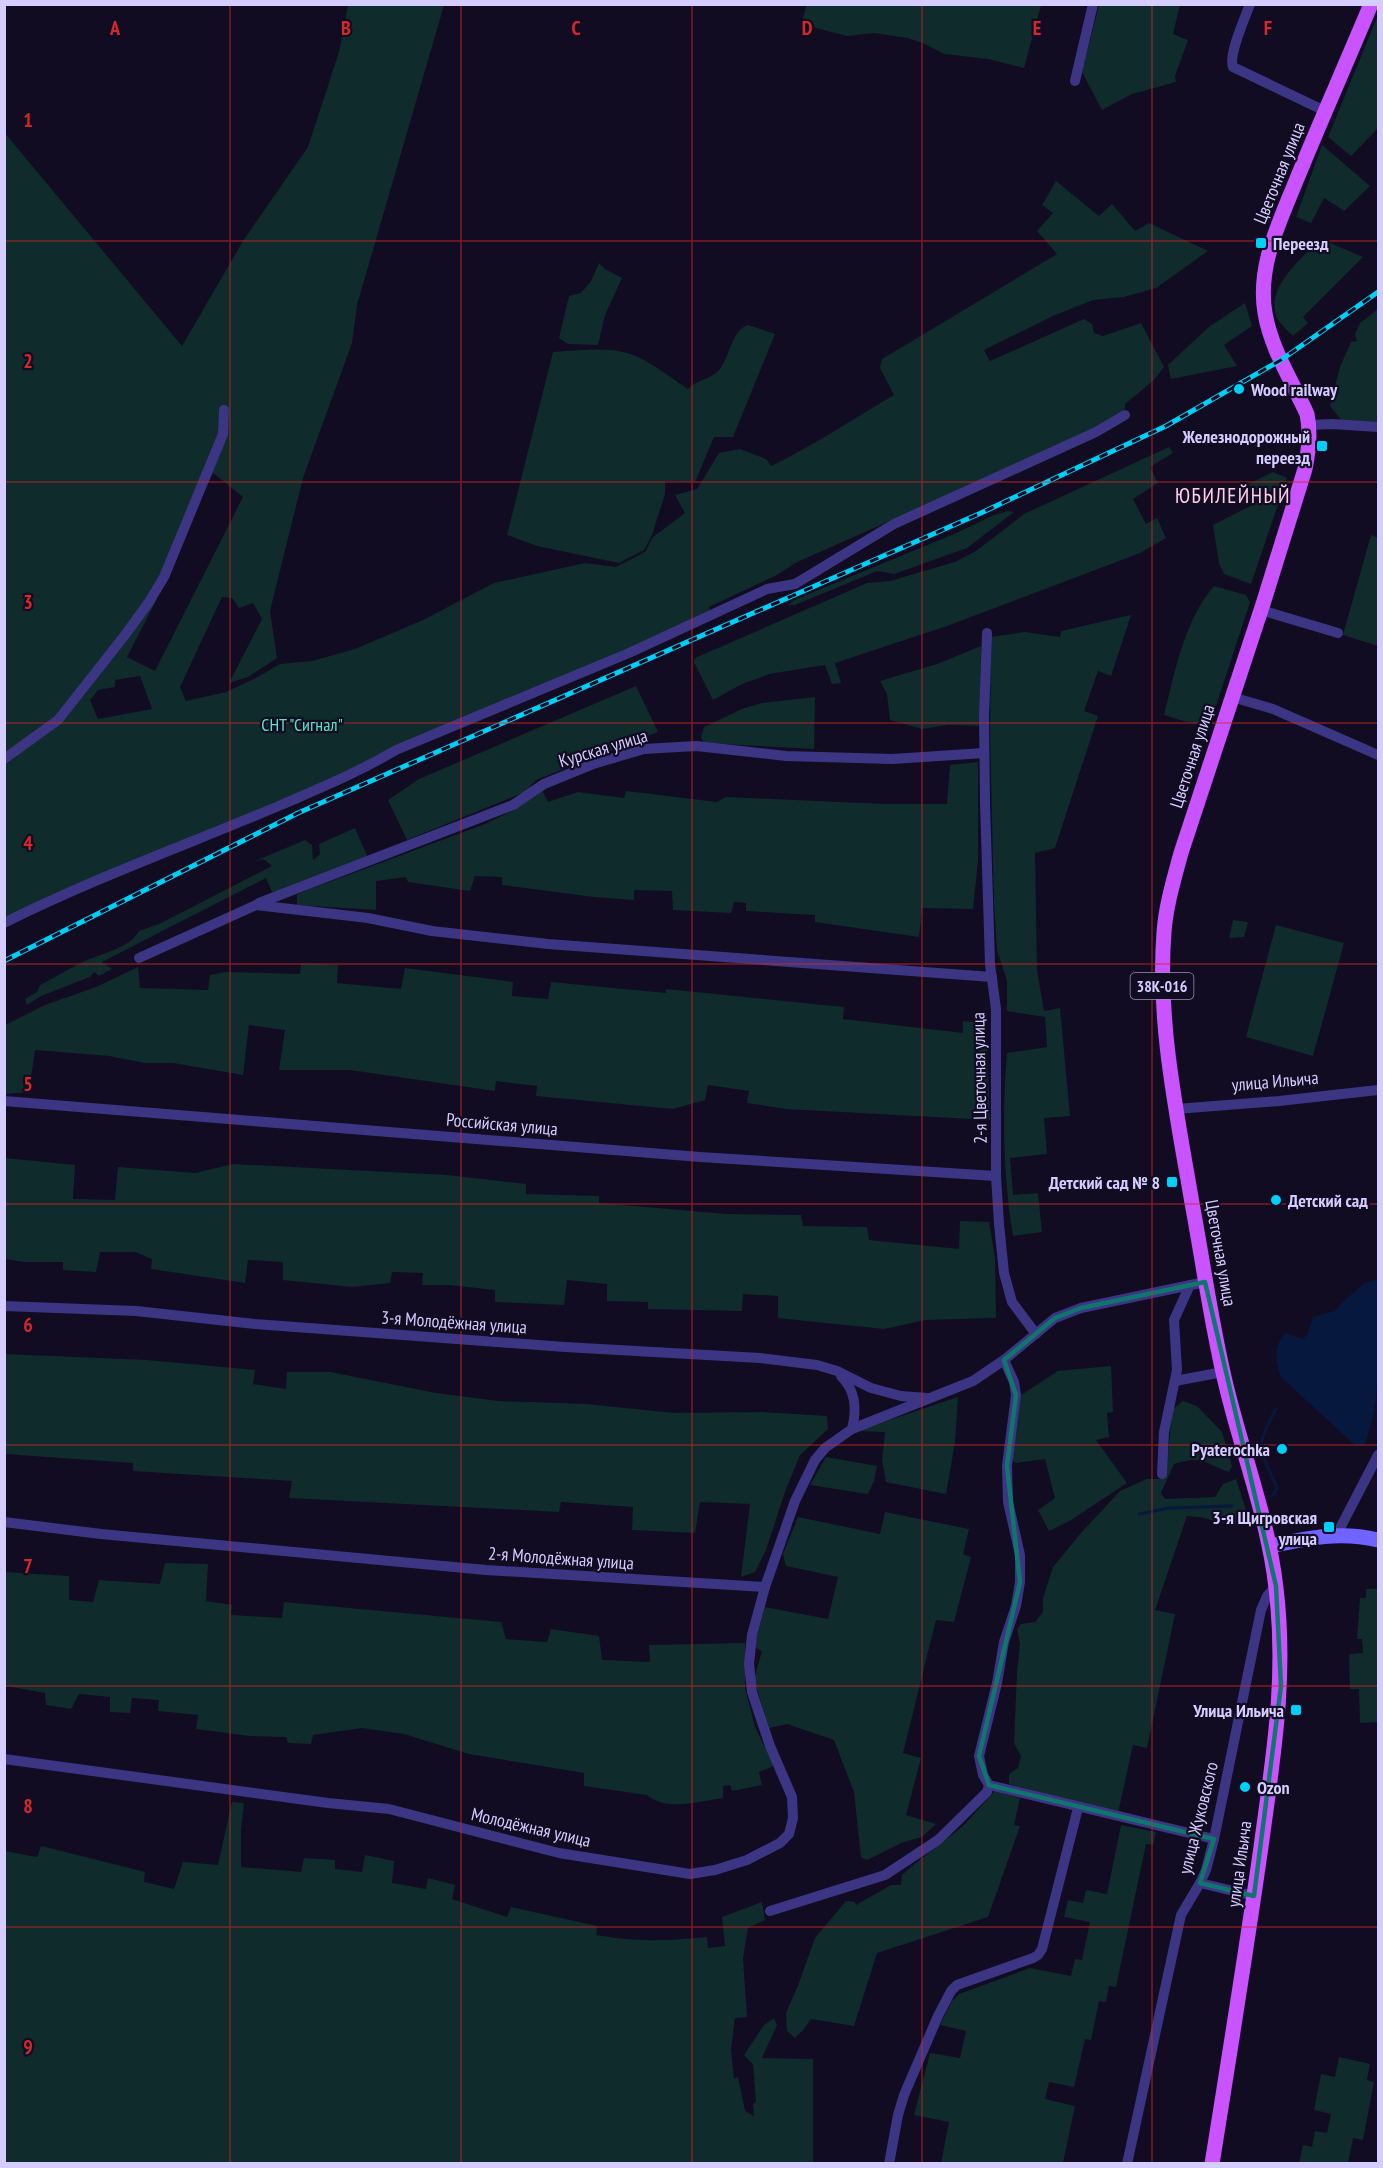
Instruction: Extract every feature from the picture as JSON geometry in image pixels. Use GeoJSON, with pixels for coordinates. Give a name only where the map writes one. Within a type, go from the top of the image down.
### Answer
{"type":"FeatureCollection","features":[{"type":"Feature","properties":{"kind":"main road","name":"Цветочная улица"},"geometry":{"type":"LineString","coordinates":[[1270,1546],[1223,1372],[1205,1282],[1176,1109],[1162,998],[1164,928],[1170,892],[1181,853],[1261,610],[1305,469],[1309,447],[1310,425],[1307,414],[1268,328],[1264,311],[1264,281],[1277,229],[1371,4]]}},
{"type":"Feature","properties":{"kind":"main road","name":"улица Ильича"},"geometry":{"type":"LineString","coordinates":[[1212,2163],[1277,1732],[1281,1686],[1281,1642],[1270,1546]]}},
{"type":"Feature","properties":{"kind":"street"},"geometry":{"type":"LineString","coordinates":[[1075,81],[1093,4]]}},
{"type":"Feature","properties":{"kind":"street"},"geometry":{"type":"LineString","coordinates":[[1250,4],[1235,46],[1231,62],[1233,67],[1325,111]]}},
{"type":"Feature","properties":{"kind":"street"},"geometry":{"type":"LineString","coordinates":[[4,759],[58,720],[149,602],[168,568],[224,434],[224,410]]}},
{"type":"Feature","properties":{"kind":"street"},"geometry":{"type":"LineString","coordinates":[[4,923],[117,871],[225,829],[363,769],[396,750],[629,653],[767,589],[795,584],[894,524],[1076,442],[1125,415]]}},
{"type":"Feature","properties":{"kind":"street"},"geometry":{"type":"LineString","coordinates":[[1310,425],[1378,427]]}},
{"type":"Feature","properties":{"kind":"street"},"geometry":{"type":"LineString","coordinates":[[1261,610],[1338,633]]}},
{"type":"Feature","properties":{"kind":"street","name":"2-я Цветочная улица"},"geometry":{"type":"LineString","coordinates":[[987,633],[984,753],[992,977],[996,1009],[996,1176],[1004,1273],[1012,1302],[1036,1334]]}},
{"type":"Feature","properties":{"kind":"street"},"geometry":{"type":"LineString","coordinates":[[1232,697],[1273,709],[1378,755]]}},
{"type":"Feature","properties":{"kind":"street","name":"Курская улица"},"geometry":{"type":"LineString","coordinates":[[139,958],[256,905],[513,805],[544,784],[583,768],[644,749],[696,746],[786,756],[892,759],[984,753]]}},
{"type":"Feature","properties":{"kind":"street"},"geometry":{"type":"LineString","coordinates":[[256,905],[368,918],[432,931],[548,944],[992,977]]}},
{"type":"Feature","properties":{"kind":"street","name":"улица Ильича"},"geometry":{"type":"LineString","coordinates":[[1176,1109],[1378,1090]]}},
{"type":"Feature","properties":{"kind":"street","name":"Российская улица"},"geometry":{"type":"LineString","coordinates":[[4,1101],[700,1157],[996,1176]]}},
{"type":"Feature","properties":{"kind":"street"},"geometry":{"type":"LineString","coordinates":[[765,1587],[795,1501],[808,1473],[825,1448],[852,1429],[973,1380],[1004,1360],[1056,1318],[1081,1308],[1205,1282]]}},
{"type":"Feature","properties":{"kind":"street"},"geometry":{"type":"LineString","coordinates":[[1162,1474],[1164,1432],[1177,1371],[1174,1320],[1190,1285]]}},
{"type":"Feature","properties":{"kind":"street","name":"3-я Молодёжная улица"},"geometry":{"type":"LineString","coordinates":[[4,1306],[136,1311],[255,1324],[565,1347],[760,1358],[818,1365],[837,1371],[870,1388],[901,1396],[933,1398]]}},
{"type":"Feature","properties":{"kind":"street"},"geometry":{"type":"LineString","coordinates":[[1004,1360],[1014,1382],[1016,1395],[1007,1466],[1008,1502],[1020,1555],[1020,1582],[1016,1606],[1004,1642],[997,1683],[979,1756],[983,1775],[989,1785],[1214,1839]]}},
{"type":"Feature","properties":{"kind":"street"},"geometry":{"type":"LineString","coordinates":[[837,1371],[850,1385],[856,1410],[852,1429]]}},
{"type":"Feature","properties":{"kind":"street"},"geometry":{"type":"LineString","coordinates":[[1175,1381],[1223,1372]]}},
{"type":"Feature","properties":{"kind":"street"},"geometry":{"type":"LineString","coordinates":[[1337,1534],[1378,1455]]}},
{"type":"Feature","properties":{"kind":"street","name":"2-я Молодёжная улица"},"geometry":{"type":"LineString","coordinates":[[4,1522],[112,1535],[486,1570],[765,1587]]}},
{"type":"Feature","properties":{"kind":"street"},"geometry":{"type":"LineString","coordinates":[[1270,1546],[1337,1534],[1378,1540]]}},
{"type":"Feature","properties":{"kind":"street","name":"Молодёжная улица"},"geometry":{"type":"LineString","coordinates":[[4,1759],[328,1803],[389,1809],[559,1853],[690,1874],[715,1870],[747,1860],[780,1843],[789,1834],[793,1818],[792,1797],[770,1746],[752,1692],[749,1664],[752,1635],[765,1587]]}},
{"type":"Feature","properties":{"kind":"street","name":"улица Жуковского"},"geometry":{"type":"LineString","coordinates":[[1127,2163],[1181,1915],[1200,1883],[1214,1839],[1261,1610],[1267,1596],[1276,1587]]}},
{"type":"Feature","properties":{"kind":"street"},"geometry":{"type":"LineString","coordinates":[[770,1911],[885,1875],[938,1840],[976,1804],[987,1792],[989,1785]]}},
{"type":"Feature","properties":{"kind":"street"},"geometry":{"type":"LineString","coordinates":[[889,2163],[904,2096],[951,1991],[957,1985],[1033,1958],[1042,1949],[1078,1808]]}},
{"type":"Feature","properties":{"kind":"street"},"geometry":{"type":"LineString","coordinates":[[1200,1883],[1254,1896]]}},
{"type":"Feature","properties":{"kind":"highlighted area"},"geometry":{"type":"Polygon","coordinates":[[[1205,1282],[1276,1586],[1281,1686],[1254,1896],[1200,1883],[1214,1839],[989,1785],[979,1756],[1020,1582],[1007,1466],[1016,1395],[1004,1360],[1055,1318],[1081,1308],[1205,1282]]]}},
{"type":"Feature","properties":{"kind":"green space"},"geometry":{"type":"Polygon","coordinates":[[[807,4],[1041,5],[1024,68],[988,59],[944,54],[908,38],[874,33],[847,36],[816,28],[802,21],[807,4]]]}},
{"type":"Feature","properties":{"kind":"green space","name":"СНТ \"Сигнал\""},"geometry":{"type":"Polygon","coordinates":[[[348,5],[444,5],[357,305],[352,343],[303,478],[270,611],[277,658],[248,677],[229,683],[262,619],[253,603],[239,608],[232,598],[222,597],[180,687],[186,701],[226,692],[280,664],[312,661],[355,649],[423,620],[494,583],[585,563],[616,567],[645,552],[653,537],[685,513],[675,495],[697,489],[719,453],[740,449],[766,459],[771,466],[818,441],[894,395],[880,368],[882,359],[1057,254],[1037,231],[1053,213],[1042,205],[1056,181],[1099,216],[1112,204],[1135,231],[1149,223],[1208,251],[1156,288],[1124,297],[1093,300],[1053,316],[984,350],[990,361],[1084,319],[1092,324],[1094,333],[1103,336],[1141,323],[1164,367],[1154,380],[1125,404],[1121,414],[1075,439],[795,563],[777,575],[709,607],[711,612],[365,765],[5,920],[4,132],[182,346],[243,241],[308,147],[339,52],[348,5]],[[213,473],[153,592],[157,599],[127,657],[155,671],[243,497],[213,473]],[[140,676],[115,680],[115,687],[98,690],[90,700],[98,719],[152,709],[140,676]]]}},
{"type":"Feature","properties":{"kind":"green space"},"geometry":{"type":"Polygon","coordinates":[[[1099,5],[1180,5],[1173,34],[1188,40],[1175,76],[1176,82],[1132,94],[1102,110],[1082,72],[1099,5]]]}},
{"type":"Feature","properties":{"kind":"green space"},"geometry":{"type":"Polygon","coordinates":[[[1378,15],[1378,128],[1351,156],[1328,137],[1378,15]]]}},
{"type":"Feature","properties":{"kind":"green space"},"geometry":{"type":"Polygon","coordinates":[[[1322,145],[1370,186],[1344,211],[1324,198],[1311,223],[1296,217],[1322,145]]]}},
{"type":"Feature","properties":{"kind":"green space"},"geometry":{"type":"Polygon","coordinates":[[[1321,239],[1363,257],[1303,317],[1308,323],[1293,336],[1277,318],[1274,307],[1276,296],[1287,274],[1321,239]]]}},
{"type":"Feature","properties":{"kind":"green space"},"geometry":{"type":"Polygon","coordinates":[[[599,263],[622,278],[605,315],[598,345],[568,344],[559,338],[569,296],[581,293],[591,281],[599,263]]]}},
{"type":"Feature","properties":{"kind":"green space"},"geometry":{"type":"Polygon","coordinates":[[[1245,303],[1252,326],[1224,345],[1237,366],[1171,379],[1168,365],[1210,326],[1245,303]]]}},
{"type":"Feature","properties":{"kind":"green space"},"geometry":{"type":"Polygon","coordinates":[[[1378,309],[1378,421],[1372,424],[1342,421],[1330,406],[1340,367],[1351,342],[1357,341],[1355,334],[1360,323],[1378,309]]]}},
{"type":"Feature","properties":{"kind":"green space"},"geometry":{"type":"Polygon","coordinates":[[[748,325],[775,334],[733,437],[714,437],[695,482],[665,481],[665,494],[652,535],[644,550],[619,563],[537,546],[507,535],[553,352],[597,350],[632,354],[688,389],[720,369],[734,338],[742,328],[748,325]]]}},
{"type":"Feature","properties":{"kind":"green space"},"geometry":{"type":"Polygon","coordinates":[[[1169,447],[1173,453],[1150,467],[1158,483],[1133,499],[1146,524],[1157,518],[1166,538],[1140,553],[947,626],[835,663],[841,683],[832,684],[825,665],[769,674],[740,685],[713,700],[694,662],[695,658],[867,583],[890,581],[955,562],[976,551],[1024,514],[1169,447]]]}},
{"type":"Feature","properties":{"kind":"green space"},"geometry":{"type":"Polygon","coordinates":[[[1273,472],[1287,478],[1251,584],[1224,574],[1219,563],[1213,525],[1258,502],[1249,484],[1273,472]]]}},
{"type":"Feature","properties":{"kind":"green space"},"geometry":{"type":"Polygon","coordinates":[[[1008,511],[1014,512],[967,548],[894,574],[877,571],[795,605],[788,605],[794,600],[1008,511]]]}},
{"type":"Feature","properties":{"kind":"green space"},"geometry":{"type":"Polygon","coordinates":[[[1371,535],[1378,538],[1378,646],[1343,635],[1371,535]]]}},
{"type":"Feature","properties":{"kind":"green space"},"geometry":{"type":"Polygon","coordinates":[[[1214,586],[1246,595],[1250,602],[1212,718],[1195,723],[1164,715],[1188,631],[1195,615],[1214,586]]]}},
{"type":"Feature","properties":{"kind":"green space"},"geometry":{"type":"Polygon","coordinates":[[[1131,615],[1111,676],[1098,671],[1084,711],[1098,716],[1055,848],[1035,853],[1037,970],[1044,1011],[1060,1008],[1070,1116],[1044,1118],[1047,1154],[1010,1158],[1013,1195],[1038,1193],[1042,1232],[1013,1236],[1004,1144],[1007,1053],[1047,1047],[1045,1017],[1007,1011],[1007,981],[997,950],[990,732],[991,637],[1024,632],[1060,637],[1061,631],[1131,615]]]}},
{"type":"Feature","properties":{"kind":"green space"},"geometry":{"type":"Polygon","coordinates":[[[981,646],[980,726],[948,725],[922,729],[890,720],[887,694],[880,681],[937,664],[981,646]]]}},
{"type":"Feature","properties":{"kind":"green space"},"geometry":{"type":"Polygon","coordinates":[[[636,686],[658,732],[536,780],[525,792],[407,840],[388,800],[419,779],[636,686]]]}},
{"type":"Feature","properties":{"kind":"green space"},"geometry":{"type":"Polygon","coordinates":[[[815,697],[814,749],[704,743],[701,737],[704,727],[742,709],[762,703],[815,697]]]}},
{"type":"Feature","properties":{"kind":"green space"},"geometry":{"type":"Polygon","coordinates":[[[978,762],[978,861],[973,909],[922,908],[919,937],[815,922],[815,915],[746,911],[746,903],[734,902],[731,913],[673,910],[672,891],[634,890],[634,900],[594,897],[502,885],[502,877],[475,876],[470,891],[408,882],[406,877],[376,881],[376,910],[297,905],[297,894],[485,824],[514,810],[542,790],[548,802],[578,792],[624,798],[626,791],[717,802],[726,797],[883,804],[947,804],[950,765],[978,762]]]}},
{"type":"Feature","properties":{"kind":"green space"},"geometry":{"type":"Polygon","coordinates":[[[355,828],[368,858],[272,892],[266,878],[102,962],[112,969],[99,976],[94,972],[90,977],[41,996],[27,1005],[25,999],[37,992],[40,985],[81,963],[123,946],[139,931],[159,924],[272,866],[263,859],[255,861],[305,840],[312,845],[313,860],[320,854],[319,844],[355,828]]]}},
{"type":"Feature","properties":{"kind":"green space"},"geometry":{"type":"Polygon","coordinates":[[[1233,920],[1248,922],[1244,937],[1229,938],[1233,920]]]}},
{"type":"Feature","properties":{"kind":"green space"},"geometry":{"type":"Polygon","coordinates":[[[1276,925],[1344,943],[1313,1056],[1246,1037],[1276,925]]]}},
{"type":"Feature","properties":{"kind":"green space"},"geometry":{"type":"Polygon","coordinates":[[[301,963],[338,965],[337,983],[401,989],[405,968],[513,982],[512,996],[548,999],[551,982],[666,993],[666,989],[844,1007],[843,1019],[963,1033],[963,1021],[986,1023],[990,1120],[786,1109],[747,1103],[749,1091],[708,1085],[705,1100],[673,1109],[536,1096],[537,1086],[496,1081],[495,1091],[350,1070],[279,1070],[285,1030],[249,1025],[243,1075],[173,1063],[145,1063],[109,1056],[35,1050],[29,1092],[5,1094],[5,1025],[45,1005],[96,987],[138,967],[140,988],[208,990],[210,975],[226,972],[300,974],[301,963]]]}},
{"type":"Feature","properties":{"kind":"green space"},"geometry":{"type":"Polygon","coordinates":[[[5,1158],[75,1165],[73,1199],[115,1200],[118,1167],[195,1173],[233,1164],[447,1175],[526,1184],[526,1194],[599,1196],[599,1203],[726,1214],[801,1215],[803,1226],[867,1227],[869,1240],[959,1249],[960,1221],[989,1222],[995,1258],[996,1318],[925,1320],[884,1329],[778,1318],[778,1296],[743,1294],[742,1311],[648,1309],[648,1302],[607,1301],[607,1284],[567,1280],[564,1305],[495,1302],[495,1290],[449,1285],[422,1285],[423,1273],[392,1272],[390,1283],[352,1287],[283,1280],[283,1262],[248,1260],[245,1283],[151,1269],[152,1259],[135,1252],[100,1252],[96,1272],[63,1270],[63,1262],[24,1262],[5,1259],[5,1158]]]}},
{"type":"Feature","properties":{"kind":"green space"},"geometry":{"type":"Polygon","coordinates":[[[4,1354],[147,1360],[255,1370],[253,1384],[286,1389],[287,1372],[330,1372],[436,1393],[498,1401],[586,1404],[674,1413],[762,1412],[827,1416],[828,1429],[800,1455],[766,1550],[755,1572],[741,1577],[750,1504],[700,1502],[695,1533],[632,1530],[633,1507],[561,1502],[559,1512],[289,1498],[292,1481],[133,1471],[133,1463],[5,1454],[4,1354]]]}},
{"type":"Feature","properties":{"kind":"green space"},"geometry":{"type":"Polygon","coordinates":[[[1111,1366],[1113,1412],[1107,1413],[1109,1437],[1096,1440],[1127,1483],[1071,1520],[1049,1531],[1038,1510],[1055,1498],[1045,1459],[1016,1463],[1012,1460],[1021,1395],[1058,1371],[1111,1366]]]}},
{"type":"Feature","properties":{"kind":"green space"},"geometry":{"type":"Polygon","coordinates":[[[958,1397],[955,1442],[946,1494],[886,1482],[882,1460],[885,1432],[857,1431],[958,1397]]]}},
{"type":"Feature","properties":{"kind":"green space"},"geometry":{"type":"Polygon","coordinates":[[[1183,1401],[1197,1406],[1222,1432],[1232,1466],[1229,1472],[1198,1460],[1174,1464],[1161,1493],[1165,1499],[1215,1497],[1223,1484],[1236,1479],[1247,1513],[1245,1520],[1233,1526],[1187,1516],[1155,1610],[1175,1614],[1147,1748],[1133,1745],[1118,1813],[1009,1784],[1009,1774],[1018,1768],[1021,1756],[1014,1743],[1020,1644],[1017,1629],[1021,1624],[1035,1622],[1043,1612],[1043,1598],[1053,1567],[1120,1491],[1147,1479],[1160,1479],[1167,1467],[1172,1410],[1183,1401]]]}},
{"type":"Feature","properties":{"kind":"green space"},"geometry":{"type":"Polygon","coordinates":[[[826,1457],[877,1466],[868,1494],[810,1485],[826,1457]]]}},
{"type":"Feature","properties":{"kind":"green space"},"geometry":{"type":"Polygon","coordinates":[[[885,1512],[969,1529],[963,1554],[971,1557],[954,1622],[936,1620],[903,1753],[921,1758],[906,1815],[936,1824],[922,1837],[901,1843],[867,1860],[861,1857],[854,1792],[834,1740],[787,1724],[769,1728],[754,1679],[762,1651],[754,1647],[765,1607],[828,1619],[838,1577],[786,1566],[783,1554],[798,1517],[880,1534],[885,1512]]]}},
{"type":"Feature","properties":{"kind":"green space"},"geometry":{"type":"Polygon","coordinates":[[[165,1563],[208,1564],[206,1601],[232,1605],[231,1615],[282,1618],[284,1602],[501,1622],[506,1639],[547,1642],[551,1629],[599,1636],[602,1660],[650,1662],[649,1645],[745,1643],[745,1688],[755,1727],[774,1766],[759,1772],[762,1785],[732,1791],[730,1785],[723,1786],[723,1798],[673,1804],[655,1800],[647,1795],[584,1786],[584,1773],[469,1754],[404,1734],[362,1728],[313,1735],[311,1744],[288,1743],[286,1737],[249,1736],[196,1729],[198,1715],[158,1711],[159,1700],[132,1698],[130,1713],[110,1712],[110,1697],[79,1694],[71,1709],[46,1705],[45,1693],[6,1686],[5,1693],[5,1572],[69,1576],[69,1600],[93,1602],[99,1580],[160,1584],[165,1563]]]}},
{"type":"Feature","properties":{"kind":"green space"},"geometry":{"type":"Polygon","coordinates":[[[1366,1589],[1378,1589],[1378,1722],[1360,1723],[1359,1689],[1350,1689],[1349,1654],[1363,1653],[1362,1639],[1357,1639],[1360,1598],[1366,1598],[1366,1589]]]}},
{"type":"Feature","properties":{"kind":"green space"},"geometry":{"type":"Polygon","coordinates":[[[995,1791],[1020,1798],[1014,1825],[1020,1826],[988,1917],[877,1953],[854,2026],[811,2019],[795,2038],[787,2031],[786,2013],[815,1938],[846,1901],[855,1902],[856,1905],[891,1885],[901,1885],[902,1875],[963,1826],[995,1791]]]}},
{"type":"Feature","properties":{"kind":"green space"},"geometry":{"type":"Polygon","coordinates":[[[232,1802],[244,1803],[241,1867],[301,1872],[304,1858],[335,1860],[335,1869],[362,1872],[365,1855],[394,1861],[392,1883],[426,1889],[428,1878],[455,1885],[452,1899],[507,1917],[511,1907],[597,1926],[596,1935],[651,1940],[707,1937],[708,1948],[725,1946],[722,1917],[762,1902],[765,1920],[748,1928],[743,1958],[747,2017],[735,2018],[731,2049],[734,2079],[738,2077],[745,2111],[754,2116],[753,2104],[756,2102],[753,2064],[744,2055],[764,2025],[774,2018],[777,2025],[762,2058],[813,2059],[813,2163],[5,2163],[5,1851],[37,1857],[41,1846],[145,1872],[144,1882],[174,1889],[183,1862],[218,1865],[232,1802]]]}},
{"type":"Feature","properties":{"kind":"green space"},"geometry":{"type":"Polygon","coordinates":[[[1121,1825],[1156,1832],[1153,1845],[1146,1844],[1116,1987],[1109,1986],[1106,2002],[1099,2001],[1091,2040],[1085,2039],[1074,2087],[1049,2082],[1045,2099],[1075,2106],[1063,2163],[941,2163],[949,2122],[914,2115],[930,2053],[960,2058],[966,2031],[940,2025],[952,2001],[959,1994],[1030,1968],[1071,1976],[1075,1959],[1082,1960],[1090,1922],[1064,1917],[1068,1900],[1083,1903],[1086,1890],[1107,1894],[1121,1825]]]}},
{"type":"Feature","properties":{"kind":"green space"},"geometry":{"type":"Polygon","coordinates":[[[1339,2057],[1370,2064],[1367,2080],[1374,2082],[1363,2140],[1353,2138],[1348,2163],[1299,2163],[1303,2145],[1312,2147],[1315,2131],[1327,2133],[1331,2114],[1314,2110],[1321,2074],[1335,2077],[1339,2057]]]}},
{"type":"Feature","properties":{"kind":"water"},"geometry":{"type":"Polygon","coordinates":[[[1378,1279],[1378,1365],[1374,1409],[1364,1445],[1355,1445],[1281,1377],[1277,1365],[1277,1348],[1286,1333],[1303,1339],[1307,1335],[1313,1317],[1335,1311],[1365,1283],[1378,1279]]]}},
{"type":"Feature","properties":{"kind":"waterway"},"geometry":{"type":"LineString","coordinates":[[1272,1496],[1277,1488],[1263,1456],[1262,1441],[1276,1409]]}},
{"type":"Feature","properties":{"kind":"waterway"},"geometry":{"type":"LineString","coordinates":[[1139,1514],[1169,1508],[1232,1506]]}},
{"type":"Feature","properties":{"kind":"railway"},"geometry":{"type":"LineString","coordinates":[[4,961],[298,813],[981,513],[1166,426],[1281,360],[1378,292]]}},
{"type":"Feature","properties":{"kind":"place","name":"Переезд"},"geometry":{"type":"Point","coordinates":[1261,243]}},
{"type":"Feature","properties":{"kind":"place","name":"Wood railway"},"geometry":{"type":"Point","coordinates":[1239,389]}},
{"type":"Feature","properties":{"kind":"place","name":"Железнодорожный переезд"},"geometry":{"type":"Point","coordinates":[1322,446]}},
{"type":"Feature","properties":{"kind":"place","name":"Детский сад № 8"},"geometry":{"type":"Point","coordinates":[1172,1182]}},
{"type":"Feature","properties":{"kind":"place","name":"Детский сад"},"geometry":{"type":"Point","coordinates":[1276,1200]}},
{"type":"Feature","properties":{"kind":"place","name":"Pyaterochka"},"geometry":{"type":"Point","coordinates":[1282,1449]}},
{"type":"Feature","properties":{"kind":"place","name":"3-я Щигровская улица"},"geometry":{"type":"Point","coordinates":[1329,1527]}},
{"type":"Feature","properties":{"kind":"place","name":"Улица Ильича"},"geometry":{"type":"Point","coordinates":[1296,1710]}},
{"type":"Feature","properties":{"kind":"place","name":"Ozon"},"geometry":{"type":"Point","coordinates":[1245,1787]}},
{"type":"Feature","properties":{"kind":"district","name":"ЮБИЛЕЙНЫЙ"},"geometry":{"type":"Point","coordinates":[1233,495]}}]}
